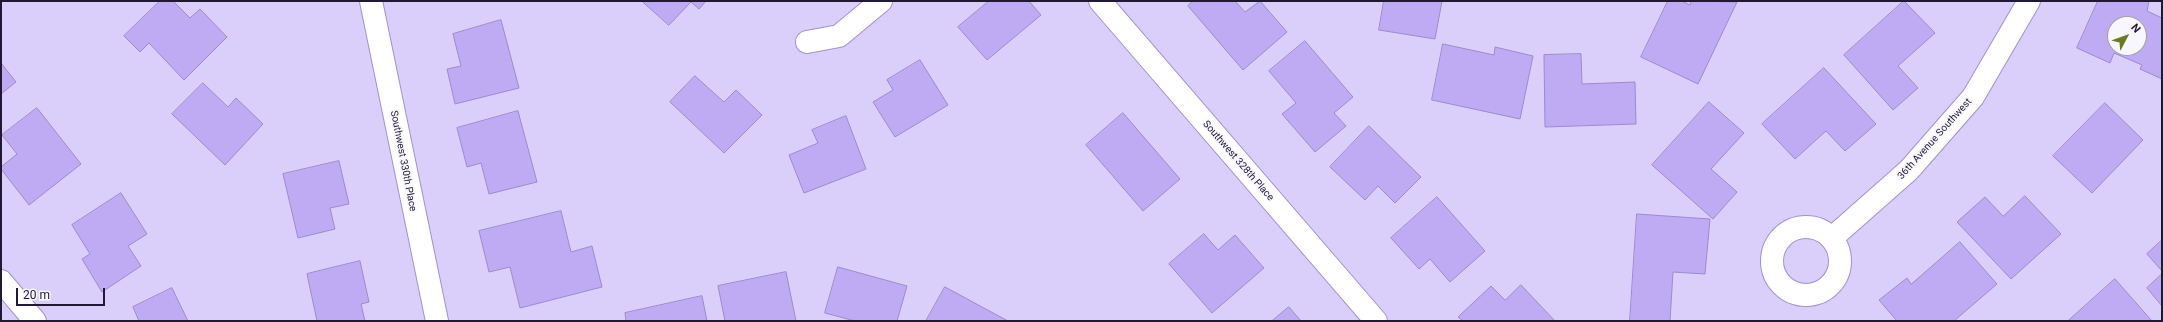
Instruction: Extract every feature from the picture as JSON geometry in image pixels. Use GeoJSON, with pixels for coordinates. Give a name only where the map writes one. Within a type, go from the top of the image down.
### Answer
{"type":"FeatureCollection","features":[{"type":"Feature","properties":{"kind":"street","name":"Southwest 330th Place"},"geometry":{"type":"LineString","coordinates":[[371,1],[437,321]]}},
{"type":"Feature","properties":{"kind":"street"},"geometry":{"type":"LineString","coordinates":[[807,42],[839,36],[881,1]]}},
{"type":"Feature","properties":{"kind":"street","name":"Southwest 328th Place"},"geometry":{"type":"LineString","coordinates":[[1100,1],[1376,321]]}},
{"type":"Feature","properties":{"kind":"street","name":"36th Avenue Southwest"},"geometry":{"type":"LineString","coordinates":[[1832,238],[1909,170],[1973,98],[2029,1]]}},
{"type":"Feature","properties":{"kind":"street"},"geometry":{"type":"LineString","coordinates":[[1,282],[35,321]]}},
{"type":"Feature","properties":{"kind":"building"},"geometry":{"type":"Polygon","coordinates":[[[160,1],[173,1],[190,18],[200,9],[227,37],[184,80],[149,43],[140,52],[124,36],[160,1]]]}},
{"type":"Feature","properties":{"kind":"building"},"geometry":{"type":"Polygon","coordinates":[[[642,1],[706,1],[699,9],[691,2],[669,25],[642,1]]]}},
{"type":"Feature","properties":{"kind":"building"},"geometry":{"type":"Polygon","coordinates":[[[989,1],[1029,1],[1041,15],[987,60],[958,27],[989,1]]]}},
{"type":"Feature","properties":{"kind":"building"},"geometry":{"type":"Polygon","coordinates":[[[1193,1],[1235,1],[1245,12],[1260,1],[1287,32],[1243,70],[1188,6],[1193,1]]]}},
{"type":"Feature","properties":{"kind":"building"},"geometry":{"type":"Polygon","coordinates":[[[1384,1],[1442,1],[1435,39],[1379,30],[1384,1]]]}},
{"type":"Feature","properties":{"kind":"building"},"geometry":{"type":"Polygon","coordinates":[[[1668,1],[1682,1],[1690,5],[1691,1],[1737,2],[1698,84],[1641,57],[1668,1]]]}},
{"type":"Feature","properties":{"kind":"building"},"geometry":{"type":"Polygon","coordinates":[[[1904,1],[1935,33],[1898,66],[1918,88],[1893,110],[1844,55],[1904,1]]]}},
{"type":"Feature","properties":{"kind":"building"},"geometry":{"type":"Polygon","coordinates":[[[2098,1],[2149,1],[2147,11],[2162,18],[2162,79],[2140,69],[2142,65],[2121,56],[2147,56],[2147,16],[2107,16],[2107,56],[2113,56],[2110,63],[2077,48],[2098,1]]]}},
{"type":"Feature","properties":{"kind":"building"},"geometry":{"type":"Polygon","coordinates":[[[501,20],[519,88],[455,104],[447,69],[461,66],[453,34],[501,20]]]}},
{"type":"Feature","properties":{"kind":"building"},"geometry":{"type":"Polygon","coordinates":[[[1305,41],[1353,97],[1334,113],[1346,126],[1315,152],[1282,114],[1296,103],[1269,71],[1305,41]]]}},
{"type":"Feature","properties":{"kind":"building"},"geometry":{"type":"Polygon","coordinates":[[[1443,44],[1494,55],[1495,47],[1533,56],[1520,119],[1432,100],[1443,44]]]}},
{"type":"Feature","properties":{"kind":"building"},"geometry":{"type":"Polygon","coordinates":[[[1581,54],[1582,84],[1635,82],[1636,124],[1545,127],[1544,55],[1581,54]]]}},
{"type":"Feature","properties":{"kind":"building"},"geometry":{"type":"Polygon","coordinates":[[[920,60],[948,105],[895,137],[873,102],[893,90],[887,80],[920,60]]]}},
{"type":"Feature","properties":{"kind":"building"},"geometry":{"type":"Polygon","coordinates":[[[1,63],[16,82],[1,94],[1,63]]]}},
{"type":"Feature","properties":{"kind":"building"},"geometry":{"type":"Polygon","coordinates":[[[1824,68],[1876,124],[1845,151],[1826,131],[1795,159],[1762,124],[1824,68]]]}},
{"type":"Feature","properties":{"kind":"building"},"geometry":{"type":"Polygon","coordinates":[[[695,76],[724,102],[736,90],[762,115],[724,153],[670,102],[695,76]]]}},
{"type":"Feature","properties":{"kind":"building"},"geometry":{"type":"Polygon","coordinates":[[[203,83],[228,107],[236,98],[263,124],[225,165],[172,114],[203,83]]]}},
{"type":"Feature","properties":{"kind":"building"},"geometry":{"type":"Polygon","coordinates":[[[1709,102],[1744,133],[1711,169],[1737,192],[1713,219],[1652,165],[1709,102]]]}},
{"type":"Feature","properties":{"kind":"building"},"geometry":{"type":"Polygon","coordinates":[[[2105,103],[2143,140],[2092,193],[2053,156],[2105,103]]]}},
{"type":"Feature","properties":{"kind":"building"},"geometry":{"type":"Polygon","coordinates":[[[37,108],[81,164],[29,205],[1,169],[1,167],[17,154],[2,135],[37,108]]]}},
{"type":"Feature","properties":{"kind":"building"},"geometry":{"type":"Polygon","coordinates":[[[518,111],[537,182],[489,194],[481,163],[467,167],[457,128],[518,111]]]}},
{"type":"Feature","properties":{"kind":"building"},"geometry":{"type":"Polygon","coordinates":[[[1123,113],[1180,179],[1143,211],[1086,145],[1123,113]]]}},
{"type":"Feature","properties":{"kind":"building"},"geometry":{"type":"Polygon","coordinates":[[[846,116],[866,169],[804,193],[789,155],[818,143],[812,130],[846,116]]]}},
{"type":"Feature","properties":{"kind":"building"},"geometry":{"type":"Polygon","coordinates":[[[1369,126],[1421,177],[1395,203],[1378,186],[1365,200],[1330,167],[1369,126]]]}},
{"type":"Feature","properties":{"kind":"building"},"geometry":{"type":"Polygon","coordinates":[[[339,161],[349,204],[330,208],[335,229],[298,238],[283,174],[339,161]]]}},
{"type":"Feature","properties":{"kind":"building"},"geometry":{"type":"Polygon","coordinates":[[[121,193],[147,234],[128,246],[141,266],[102,292],[82,259],[90,254],[72,225],[121,193]]]}},
{"type":"Feature","properties":{"kind":"building"},"geometry":{"type":"Polygon","coordinates":[[[2025,196],[2061,234],[2011,279],[1957,222],[1985,197],[2003,216],[2025,196]]]}},
{"type":"Feature","properties":{"kind":"building"},"geometry":{"type":"Polygon","coordinates":[[[1437,197],[1485,251],[1450,282],[1430,259],[1419,269],[1391,238],[1437,197]]]}},
{"type":"Feature","properties":{"kind":"building"},"geometry":{"type":"Polygon","coordinates":[[[561,211],[571,252],[592,246],[602,287],[520,308],[510,267],[489,272],[479,231],[561,211]]]}},
{"type":"Feature","properties":{"kind":"building"},"geometry":{"type":"Polygon","coordinates":[[[1637,214],[1710,219],[1705,274],[1673,272],[1670,321],[1630,321],[1637,214]]]}},
{"type":"Feature","properties":{"kind":"building"},"geometry":{"type":"Polygon","coordinates":[[[1204,234],[1218,250],[1235,235],[1264,268],[1212,313],[1169,264],[1204,234]]]}},
{"type":"Feature","properties":{"kind":"building"},"geometry":{"type":"Polygon","coordinates":[[[2162,240],[2162,271],[2147,254],[2162,240]]]}},
{"type":"Feature","properties":{"kind":"building"},"geometry":{"type":"Polygon","coordinates":[[[1960,242],[1997,284],[1954,321],[1897,321],[1879,300],[1907,278],[1911,284],[1960,242]]]}},
{"type":"Feature","properties":{"kind":"building"},"geometry":{"type":"Polygon","coordinates":[[[360,261],[369,302],[361,304],[365,321],[317,321],[307,274],[360,261]]]}},
{"type":"Feature","properties":{"kind":"building"},"geometry":{"type":"Polygon","coordinates":[[[838,267],[907,286],[897,321],[855,321],[825,313],[838,267]]]}},
{"type":"Feature","properties":{"kind":"building"},"geometry":{"type":"Polygon","coordinates":[[[786,272],[796,321],[725,321],[718,286],[786,272]]]}},
{"type":"Feature","properties":{"kind":"building"},"geometry":{"type":"Polygon","coordinates":[[[2162,274],[2162,306],[2147,288],[2162,274]]]}},
{"type":"Feature","properties":{"kind":"building"},"geometry":{"type":"Polygon","coordinates":[[[2115,279],[2152,321],[2068,321],[2115,279]]]}},
{"type":"Feature","properties":{"kind":"building"},"geometry":{"type":"Polygon","coordinates":[[[1521,285],[1555,321],[1463,321],[1458,317],[1491,286],[1505,300],[1521,285]]]}},
{"type":"Feature","properties":{"kind":"building"},"geometry":{"type":"Polygon","coordinates":[[[945,287],[1008,321],[926,321],[945,287]]]}},
{"type":"Feature","properties":{"kind":"building"},"geometry":{"type":"Polygon","coordinates":[[[172,288],[188,321],[139,321],[133,307],[172,288]]]}},
{"type":"Feature","properties":{"kind":"building"},"geometry":{"type":"Polygon","coordinates":[[[702,296],[707,321],[626,321],[625,313],[702,296]]]}},
{"type":"Feature","properties":{"kind":"building"},"geometry":{"type":"Polygon","coordinates":[[[1289,307],[1301,321],[1272,321],[1289,307]]]}}]}
